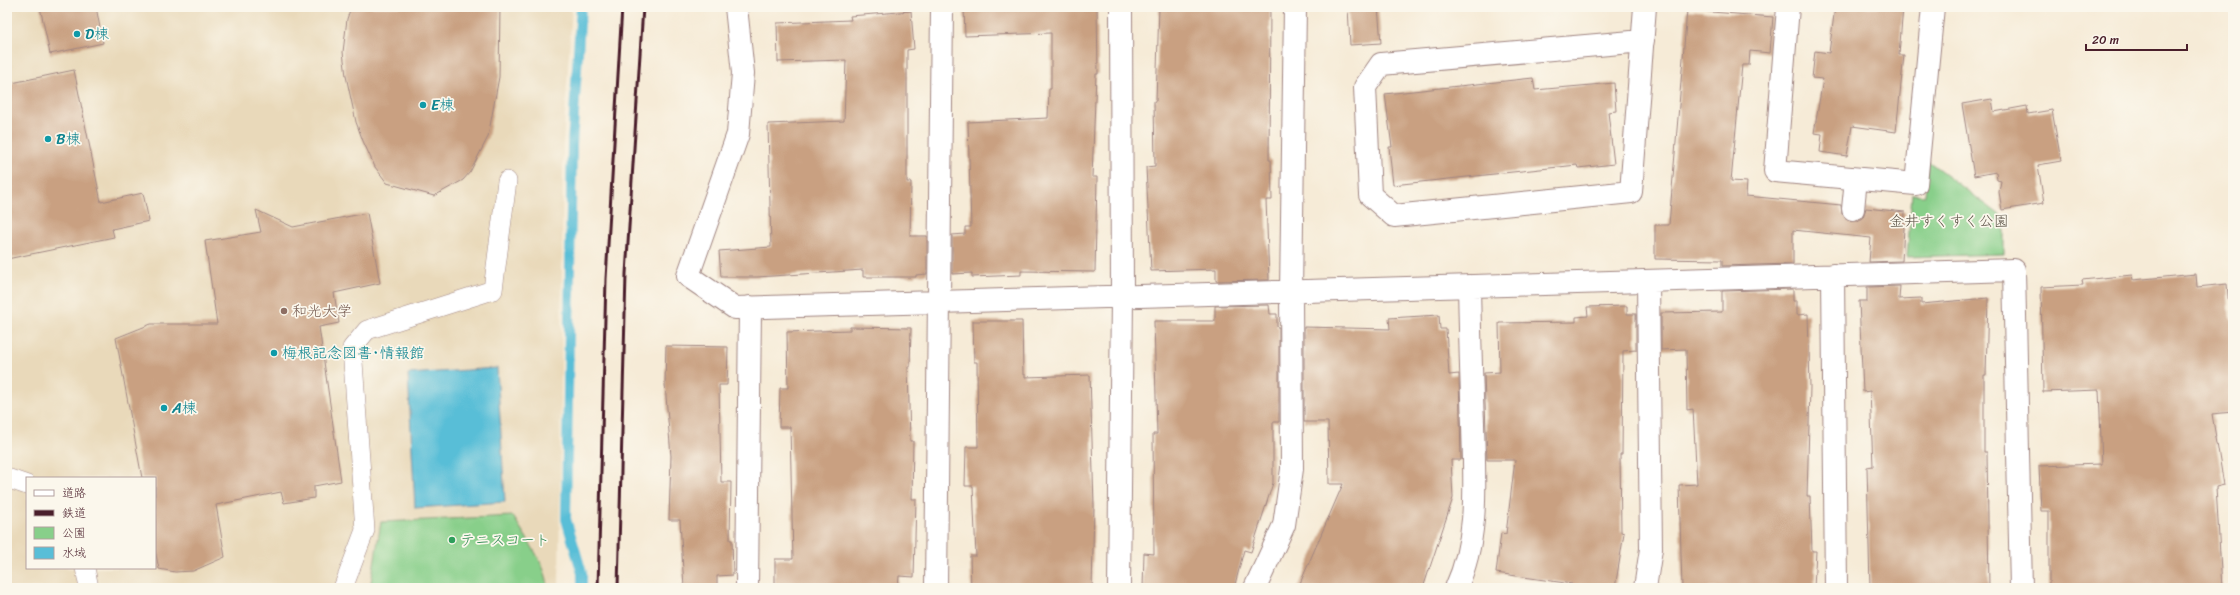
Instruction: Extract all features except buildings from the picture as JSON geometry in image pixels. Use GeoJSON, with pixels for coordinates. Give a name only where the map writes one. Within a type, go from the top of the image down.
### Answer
{"type":"FeatureCollection","features":[{"type":"Feature","properties":{"kind":"street"},"geometry":{"type":"LineString","coordinates":[[736,7],[743,73],[738,134],[688,276],[735,308],[2014,270],[2021,588]]}},
{"type":"Feature","properties":{"kind":"street"},"geometry":{"type":"LineString","coordinates":[[936,588],[942,7]]}},
{"type":"Feature","properties":{"kind":"street"},"geometry":{"type":"LineString","coordinates":[[1119,588],[1122,296],[1121,7]]}},
{"type":"Feature","properties":{"kind":"street"},"geometry":{"type":"LineString","coordinates":[[1255,588],[1284,525],[1292,469],[1291,292],[1295,7]]}},
{"type":"Feature","properties":{"kind":"street"},"geometry":{"type":"LineString","coordinates":[[1643,41],[1381,64],[1364,87],[1370,195],[1394,216],[1631,192],[1643,41],[1645,7]]}},
{"type":"Feature","properties":{"kind":"street"},"geometry":{"type":"LineString","coordinates":[[1788,7],[1774,171],[1916,184],[1933,7]]}},
{"type":"Feature","properties":{"kind":"street"},"geometry":{"type":"LineString","coordinates":[[1853,209],[1856,178]]}},
{"type":"Feature","properties":{"kind":"street"},"geometry":{"type":"LineString","coordinates":[[1833,276],[1836,588]]}},
{"type":"Feature","properties":{"kind":"street"},"geometry":{"type":"LineString","coordinates":[[1645,588],[1651,549],[1648,281]]}},
{"type":"Feature","properties":{"kind":"street"},"geometry":{"type":"LineString","coordinates":[[1456,588],[1462,575],[1472,539],[1474,491],[1469,286]]}},
{"type":"Feature","properties":{"kind":"street"},"geometry":{"type":"LineString","coordinates":[[747,588],[750,307]]}},
{"type":"Feature","properties":{"kind":"lane"},"geometry":{"type":"LineString","coordinates":[[343,588],[365,530],[352,348],[367,330],[493,290],[507,181]]}},
{"type":"Feature","properties":{"kind":"lane"},"geometry":{"type":"LineString","coordinates":[[7,478],[26,485]]}},
{"type":"Feature","properties":{"kind":"lane"},"geometry":{"type":"LineString","coordinates":[[84,569],[89,588]]}},
{"type":"Feature","properties":{"kind":"shaded area","name":"和光大学"},"geometry":{"type":"Polygon","coordinates":[[[7,7],[572,7],[563,145],[559,588],[7,588],[7,7]]]}},
{"type":"Feature","properties":{"kind":"green space","name":"金井すくすく公園"},"geometry":{"type":"Polygon","coordinates":[[[1928,161],[2004,218],[2004,254],[1907,257],[1912,194],[1925,195],[1928,161]]]}},
{"type":"Feature","properties":{"kind":"green space","name":"テニスコート"},"geometry":{"type":"Polygon","coordinates":[[[513,516],[540,561],[547,580],[548,588],[370,588],[381,522],[513,516]]]}},
{"type":"Feature","properties":{"kind":"water"},"geometry":{"type":"Polygon","coordinates":[[[497,368],[505,502],[415,508],[408,374],[497,368]]]}},
{"type":"Feature","properties":{"kind":"waterway"},"geometry":{"type":"LineString","coordinates":[[581,7],[572,145],[566,519],[582,573],[582,588]]}},
{"type":"Feature","properties":{"kind":"railway"},"geometry":{"type":"LineString","coordinates":[[598,588],[606,279],[622,7]]}},
{"type":"Feature","properties":{"kind":"railway"},"geometry":{"type":"LineString","coordinates":[[618,588],[626,274],[643,7]]}},
{"type":"Feature","properties":{"kind":"place","name":"D棟"},"geometry":{"type":"Point","coordinates":[77,34]}},
{"type":"Feature","properties":{"kind":"place","name":"E棟"},"geometry":{"type":"Point","coordinates":[423,105]}},
{"type":"Feature","properties":{"kind":"place","name":"B棟"},"geometry":{"type":"Point","coordinates":[48,139]}},
{"type":"Feature","properties":{"kind":"place","name":"和光大学"},"geometry":{"type":"Point","coordinates":[284,311]}},
{"type":"Feature","properties":{"kind":"place","name":"梅根記念図書･情報館"},"geometry":{"type":"Point","coordinates":[274,353]}},
{"type":"Feature","properties":{"kind":"place","name":"A棟"},"geometry":{"type":"Point","coordinates":[164,408]}},
{"type":"Feature","properties":{"kind":"place","name":"テニスコート"},"geometry":{"type":"Point","coordinates":[452,540]}}]}
